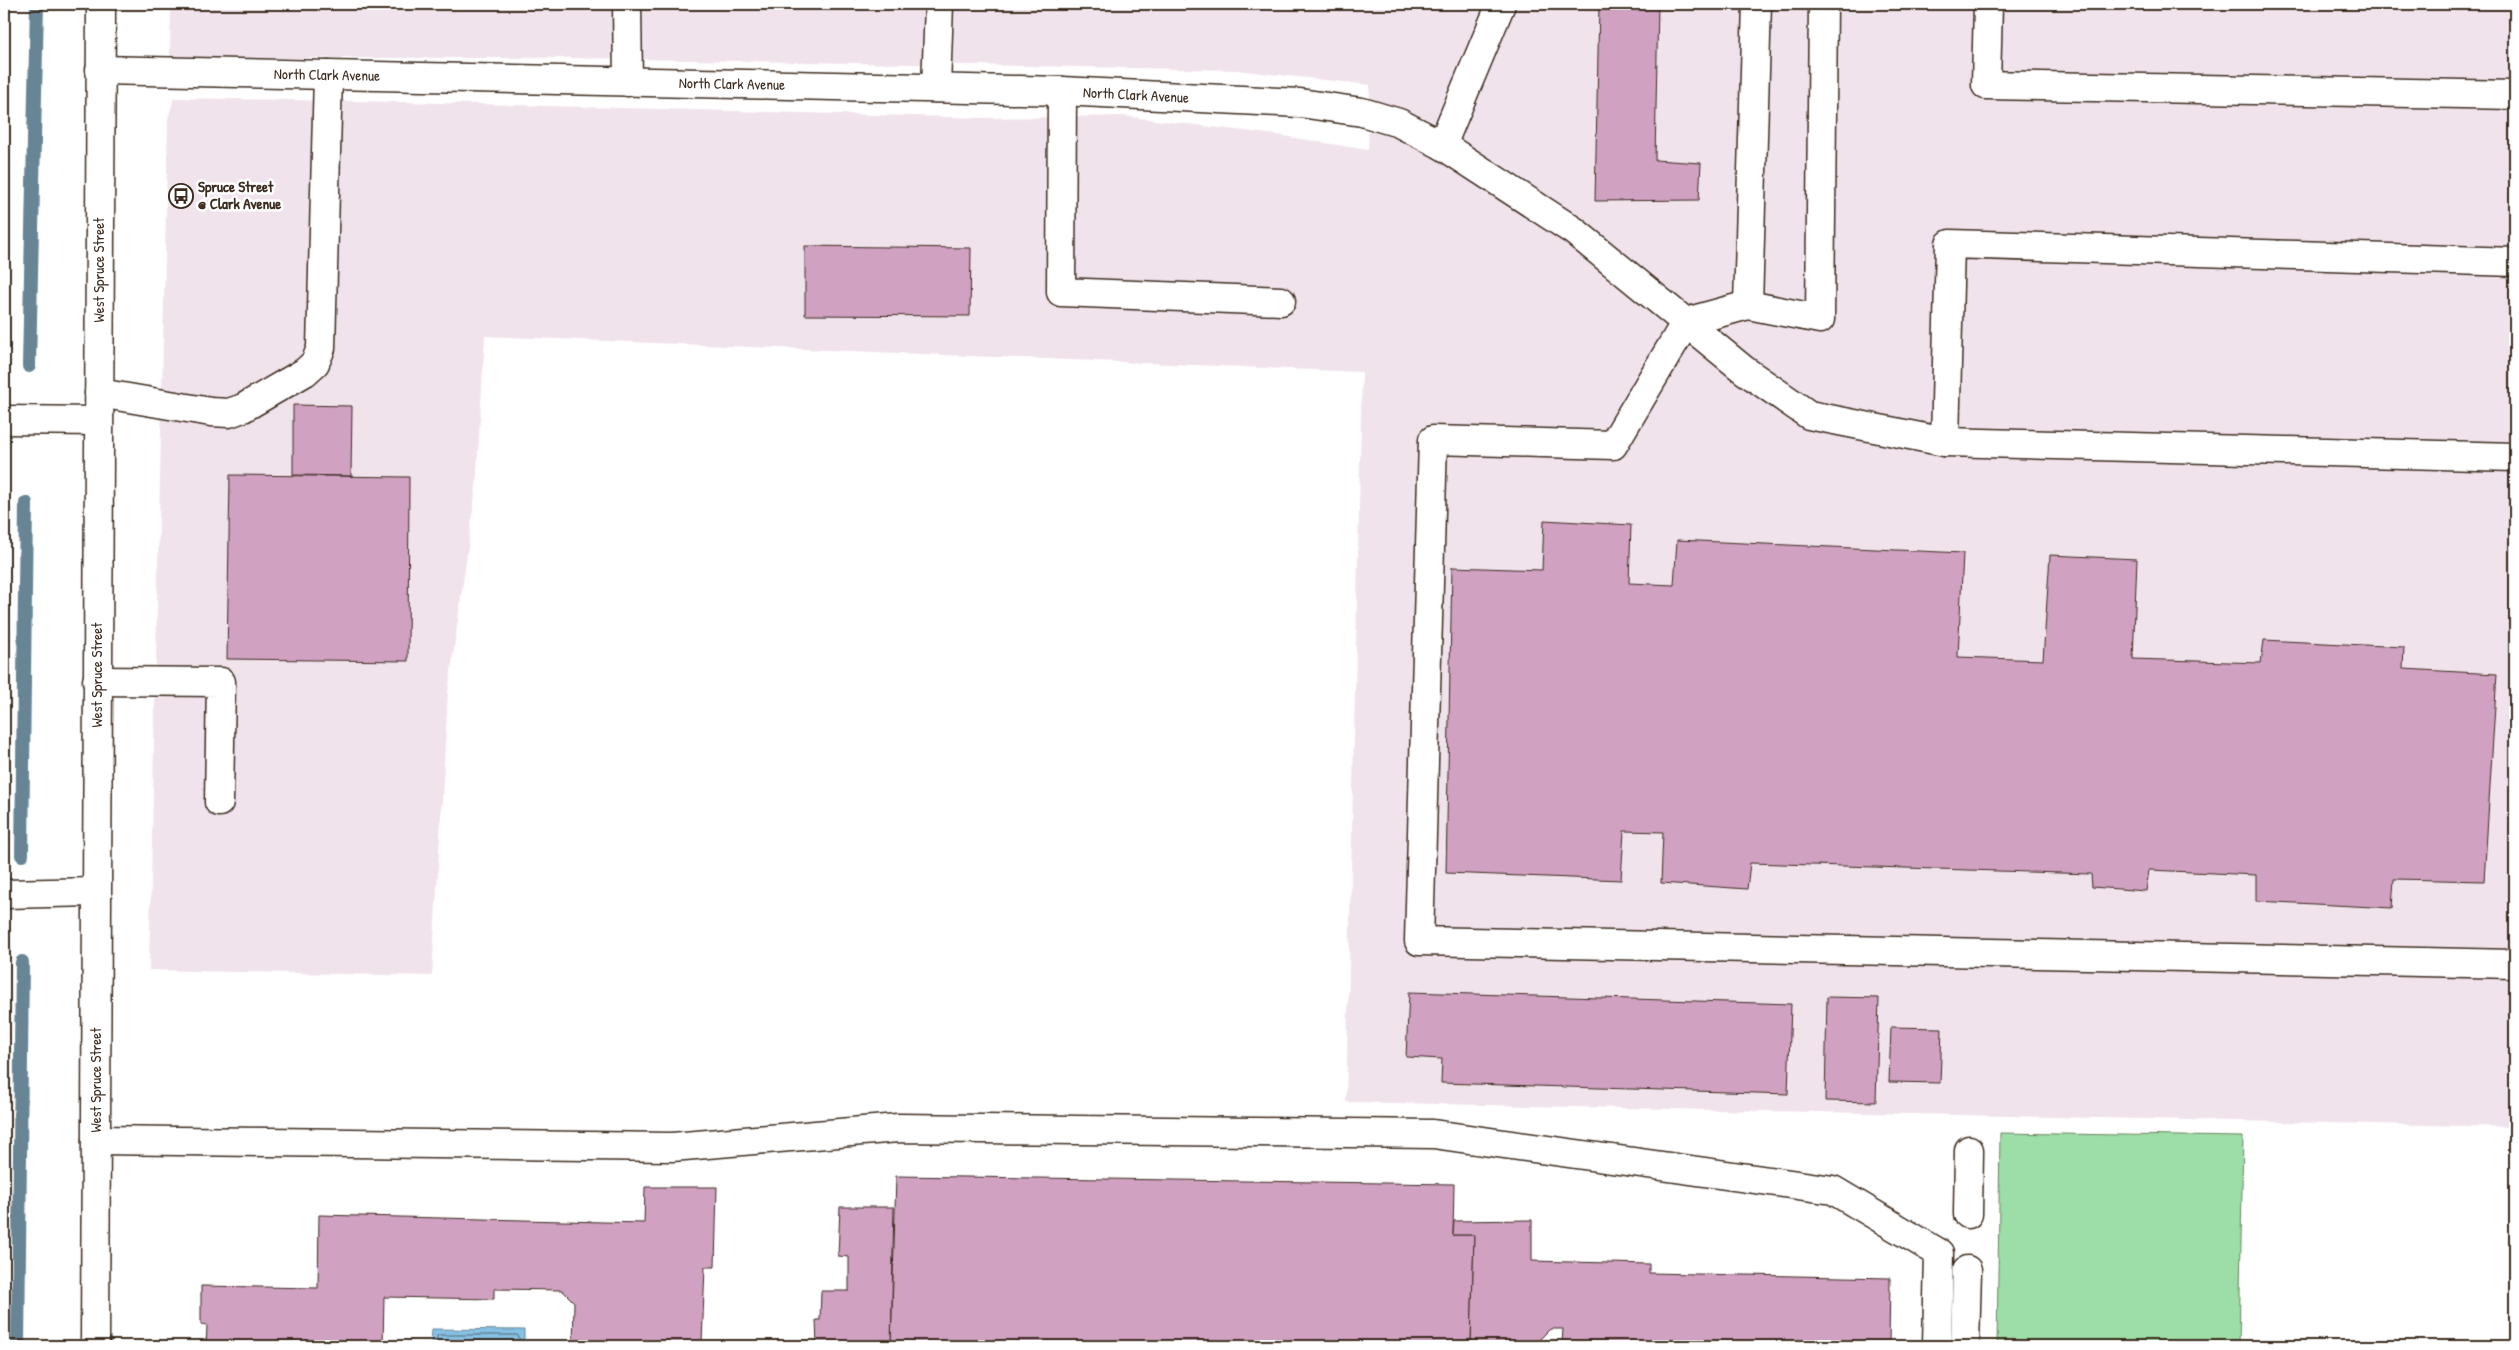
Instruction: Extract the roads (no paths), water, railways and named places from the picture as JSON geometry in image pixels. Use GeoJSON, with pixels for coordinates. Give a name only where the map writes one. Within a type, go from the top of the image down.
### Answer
{"type":"FeatureCollection","features":[{"type":"Feature","properties":{"kind":"street","name":"West Spruce Street"},"geometry":{"type":"LineString","coordinates":[[95,1346],[101,4]]}},
{"type":"Feature","properties":{"kind":"street"},"geometry":{"type":"LineString","coordinates":[[628,4],[628,82]]}},
{"type":"Feature","properties":{"kind":"street"},"geometry":{"type":"LineString","coordinates":[[936,88],[939,4]]}},
{"type":"Feature","properties":{"kind":"street"},"geometry":{"type":"LineString","coordinates":[[1442,145],[1502,4]]}},
{"type":"Feature","properties":{"kind":"street"},"geometry":{"type":"LineString","coordinates":[[1748,305],[1757,4]]}},
{"type":"Feature","properties":{"kind":"street"},"geometry":{"type":"LineString","coordinates":[[1824,4],[1820,318],[1748,305],[1686,322],[1613,445],[1433,440],[1419,941],[2515,964]]}},
{"type":"Feature","properties":{"kind":"street"},"geometry":{"type":"LineString","coordinates":[[1988,4],[1986,85],[2515,95]]}},
{"type":"Feature","properties":{"kind":"street","name":"North Clark Avenue"},"geometry":{"type":"LineString","coordinates":[[100,70],[1062,91],[1300,103],[1362,112],[1399,123],[1442,145],[1574,231],[1744,370],[1809,415],[1944,442],[2515,457]]}},
{"type":"Feature","properties":{"kind":"street"},"geometry":{"type":"LineString","coordinates":[[99,392],[211,412],[229,413],[243,408],[305,372],[315,362],[321,348],[328,75]]}},
{"type":"Feature","properties":{"kind":"street"},"geometry":{"type":"LineString","coordinates":[[1062,91],[1061,292],[1281,301]]}},
{"type":"Feature","properties":{"kind":"street"},"geometry":{"type":"LineString","coordinates":[[1944,442],[1950,244],[2515,262]]}},
{"type":"Feature","properties":{"kind":"street"},"geometry":{"type":"LineString","coordinates":[[4,420],[98,421]]}},
{"type":"Feature","properties":{"kind":"street"},"geometry":{"type":"LineString","coordinates":[[97,681],[221,682],[219,802]]}},
{"type":"Feature","properties":{"kind":"street"},"geometry":{"type":"LineString","coordinates":[[4,894],[96,892]]}},
{"type":"Feature","properties":{"kind":"street"},"geometry":{"type":"LineString","coordinates":[[96,1140],[672,1148],[898,1128],[1433,1134],[1833,1190],[1939,1253],[1937,1346]]}},
{"type":"Feature","properties":{"kind":"street"},"geometry":{"type":"LineString","coordinates":[[1968,1214],[1969,1150]]}},
{"type":"Feature","properties":{"kind":"street"},"geometry":{"type":"LineString","coordinates":[[1965,1346],[1967,1270]]}},
{"type":"Feature","properties":{"kind":"water"},"geometry":{"type":"Polygon","coordinates":[[[432,1329],[524,1330],[524,1346],[416,1346],[431,1345],[432,1329]]]}},
{"type":"Feature","properties":{"kind":"waterway"},"geometry":{"type":"LineString","coordinates":[[29,366],[37,4]]}},
{"type":"Feature","properties":{"kind":"waterway"},"geometry":{"type":"LineString","coordinates":[[22,855],[26,503]]}},
{"type":"Feature","properties":{"kind":"waterway"},"geometry":{"type":"LineString","coordinates":[[18,1346],[22,962]]}},
{"type":"Feature","properties":{"kind":"place","name":"Spruce Street @ Clark Avenue"},"geometry":{"type":"Point","coordinates":[181,196]}}]}
